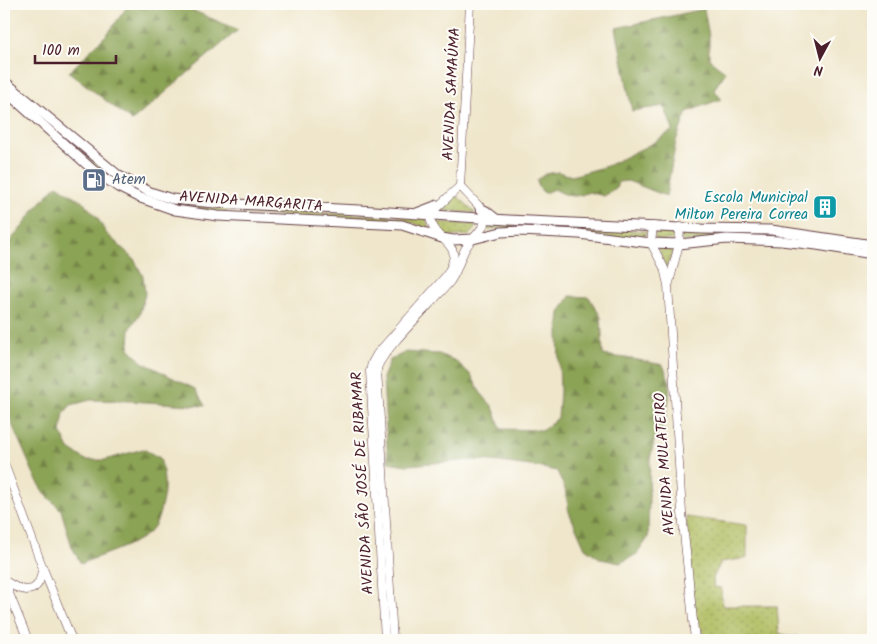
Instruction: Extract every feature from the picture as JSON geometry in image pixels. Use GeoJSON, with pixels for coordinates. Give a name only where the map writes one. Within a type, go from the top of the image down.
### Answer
{"type":"FeatureCollection","features":[{"type":"Feature","properties":{"kind":"main road","name":"AVENIDA MARGARITA"},"geometry":{"type":"LineString","coordinates":[[4,81],[112,171],[150,192],[172,199],[429,215],[771,230],[873,244]]}},
{"type":"Feature","properties":{"kind":"main road","name":"AVENIDA MARGARITA"},"geometry":{"type":"LineString","coordinates":[[4,90],[93,170],[125,191],[170,209],[234,217],[402,225],[453,240],[473,239],[501,232],[521,231],[580,234],[651,243],[679,244],[714,239],[753,240],[816,245],[873,254]]}},
{"type":"Feature","properties":{"kind":"main road"},"geometry":{"type":"LineString","coordinates":[[170,209],[172,199]]}},
{"type":"Feature","properties":{"kind":"main road"},"geometry":{"type":"LineString","coordinates":[[234,217],[235,204]]}},
{"type":"Feature","properties":{"kind":"main road"},"geometry":{"type":"LineString","coordinates":[[416,214],[438,205]]}},
{"type":"Feature","properties":{"kind":"main road"},"geometry":{"type":"LineString","coordinates":[[480,208],[491,218]]}},
{"type":"Feature","properties":{"kind":"street","name":"AVENIDA SAMAÚMA"},"geometry":{"type":"LineString","coordinates":[[460,186],[470,4]]}},
{"type":"Feature","properties":{"kind":"street"},"geometry":{"type":"LineString","coordinates":[[452,272],[455,256],[453,249],[434,230],[429,215],[460,186],[480,208]]}},
{"type":"Feature","properties":{"kind":"street","name":"AVENIDA SÃO JOSÉ DE RIBAMAR"},"geometry":{"type":"LineString","coordinates":[[385,640],[370,375],[374,359],[452,272],[473,239],[491,218]]}},
{"type":"Feature","properties":{"kind":"street"},"geometry":{"type":"LineString","coordinates":[[651,243],[653,226]]}},
{"type":"Feature","properties":{"kind":"street","name":"AVENIDA MULATEIRO"},"geometry":{"type":"LineString","coordinates":[[668,284],[679,244],[680,227]]}},
{"type":"Feature","properties":{"kind":"street","name":"AVENIDA MULATEIRO"},"geometry":{"type":"LineString","coordinates":[[651,243],[664,268],[668,284],[682,513],[695,640]]}},
{"type":"Feature","properties":{"kind":"street","name":"AVENIDA SÃO JOSÉ DE RIBAMAR"},"geometry":{"type":"LineString","coordinates":[[393,640],[377,369],[380,360],[400,332]]}},
{"type":"Feature","properties":{"kind":"street"},"geometry":{"type":"LineString","coordinates":[[4,463],[72,640]]}},
{"type":"Feature","properties":{"kind":"street"},"geometry":{"type":"LineString","coordinates":[[4,581],[22,591],[31,590],[41,578],[42,566]]}},
{"type":"Feature","properties":{"kind":"street"},"geometry":{"type":"LineString","coordinates":[[4,581],[28,640]]}},
{"type":"Feature","properties":{"kind":"green space"},"geometry":{"type":"Polygon","coordinates":[[[129,4],[178,4],[238,30],[132,121],[69,72],[109,32],[129,4]]]}},
{"type":"Feature","properties":{"kind":"green space"},"geometry":{"type":"Polygon","coordinates":[[[704,9],[709,36],[709,59],[726,72],[714,89],[721,99],[687,112],[676,141],[666,196],[628,181],[618,182],[616,189],[604,196],[589,192],[571,196],[554,189],[544,193],[538,187],[537,180],[545,174],[558,172],[572,176],[607,166],[653,143],[673,130],[664,106],[632,111],[616,28],[704,9]]]}},
{"type":"Feature","properties":{"kind":"green space"},"geometry":{"type":"Polygon","coordinates":[[[4,82],[76,146],[111,174],[136,189],[165,202],[130,192],[94,168],[4,82]]]}},
{"type":"Feature","properties":{"kind":"green space"},"geometry":{"type":"Polygon","coordinates":[[[57,185],[84,203],[97,217],[106,233],[134,259],[143,276],[145,294],[140,313],[130,329],[129,348],[142,362],[195,389],[205,406],[91,400],[71,405],[64,413],[61,432],[69,449],[86,460],[105,460],[143,449],[160,458],[163,475],[163,497],[159,516],[153,528],[140,539],[130,544],[81,564],[72,547],[61,510],[47,496],[36,479],[4,406],[4,248],[34,210],[57,185]]]}},
{"type":"Feature","properties":{"kind":"green space"},"geometry":{"type":"Polygon","coordinates":[[[456,195],[474,211],[475,213],[436,210],[456,195]]]}},
{"type":"Feature","properties":{"kind":"green space"},"geometry":{"type":"Polygon","coordinates":[[[182,207],[225,208],[227,211],[226,213],[182,207]]]}},
{"type":"Feature","properties":{"kind":"green space"},"geometry":{"type":"Polygon","coordinates":[[[243,209],[426,218],[429,230],[414,223],[406,222],[243,214],[241,212],[243,209]]]}},
{"type":"Feature","properties":{"kind":"green space"},"geometry":{"type":"Polygon","coordinates":[[[436,222],[474,224],[476,227],[470,235],[443,237],[434,224],[436,222]]]}},
{"type":"Feature","properties":{"kind":"green space"},"geometry":{"type":"Polygon","coordinates":[[[488,222],[647,231],[644,237],[645,240],[502,228],[483,231],[488,222]]]}},
{"type":"Feature","properties":{"kind":"green space"},"geometry":{"type":"Polygon","coordinates":[[[682,231],[770,234],[873,249],[873,252],[811,242],[681,241],[682,231]]]}},
{"type":"Feature","properties":{"kind":"green space"},"geometry":{"type":"Polygon","coordinates":[[[656,232],[676,232],[676,240],[657,240],[654,238],[656,232]]]}},
{"type":"Feature","properties":{"kind":"green space"},"geometry":{"type":"Polygon","coordinates":[[[657,246],[675,247],[667,267],[665,266],[657,246]]]}},
{"type":"Feature","properties":{"kind":"green space"},"geometry":{"type":"Polygon","coordinates":[[[570,296],[589,297],[601,317],[603,355],[663,365],[670,382],[669,400],[664,424],[654,441],[650,459],[648,538],[637,554],[620,563],[601,559],[585,548],[569,512],[565,489],[557,471],[492,461],[473,460],[407,465],[388,462],[383,378],[390,360],[406,352],[439,354],[456,361],[471,375],[480,392],[493,407],[501,429],[543,430],[558,418],[560,391],[558,333],[560,313],[570,296]]]}},
{"type":"Feature","properties":{"kind":"green space"},"geometry":{"type":"Polygon","coordinates":[[[686,517],[747,525],[747,558],[721,562],[713,578],[714,587],[721,588],[722,606],[777,606],[779,633],[794,638],[794,640],[702,639],[702,628],[699,629],[697,618],[694,618],[686,517]]]}},
{"type":"Feature","properties":{"kind":"waterway"},"geometry":{"type":"LineString","coordinates":[[796,636],[797,640]]}},
{"type":"Feature","properties":{"kind":"place","name":"Atem"},"geometry":{"type":"Point","coordinates":[94,180]}},
{"type":"Feature","properties":{"kind":"place","name":"Escola Municipal Milton Pereira Correa"},"geometry":{"type":"Point","coordinates":[825,207]}}]}
